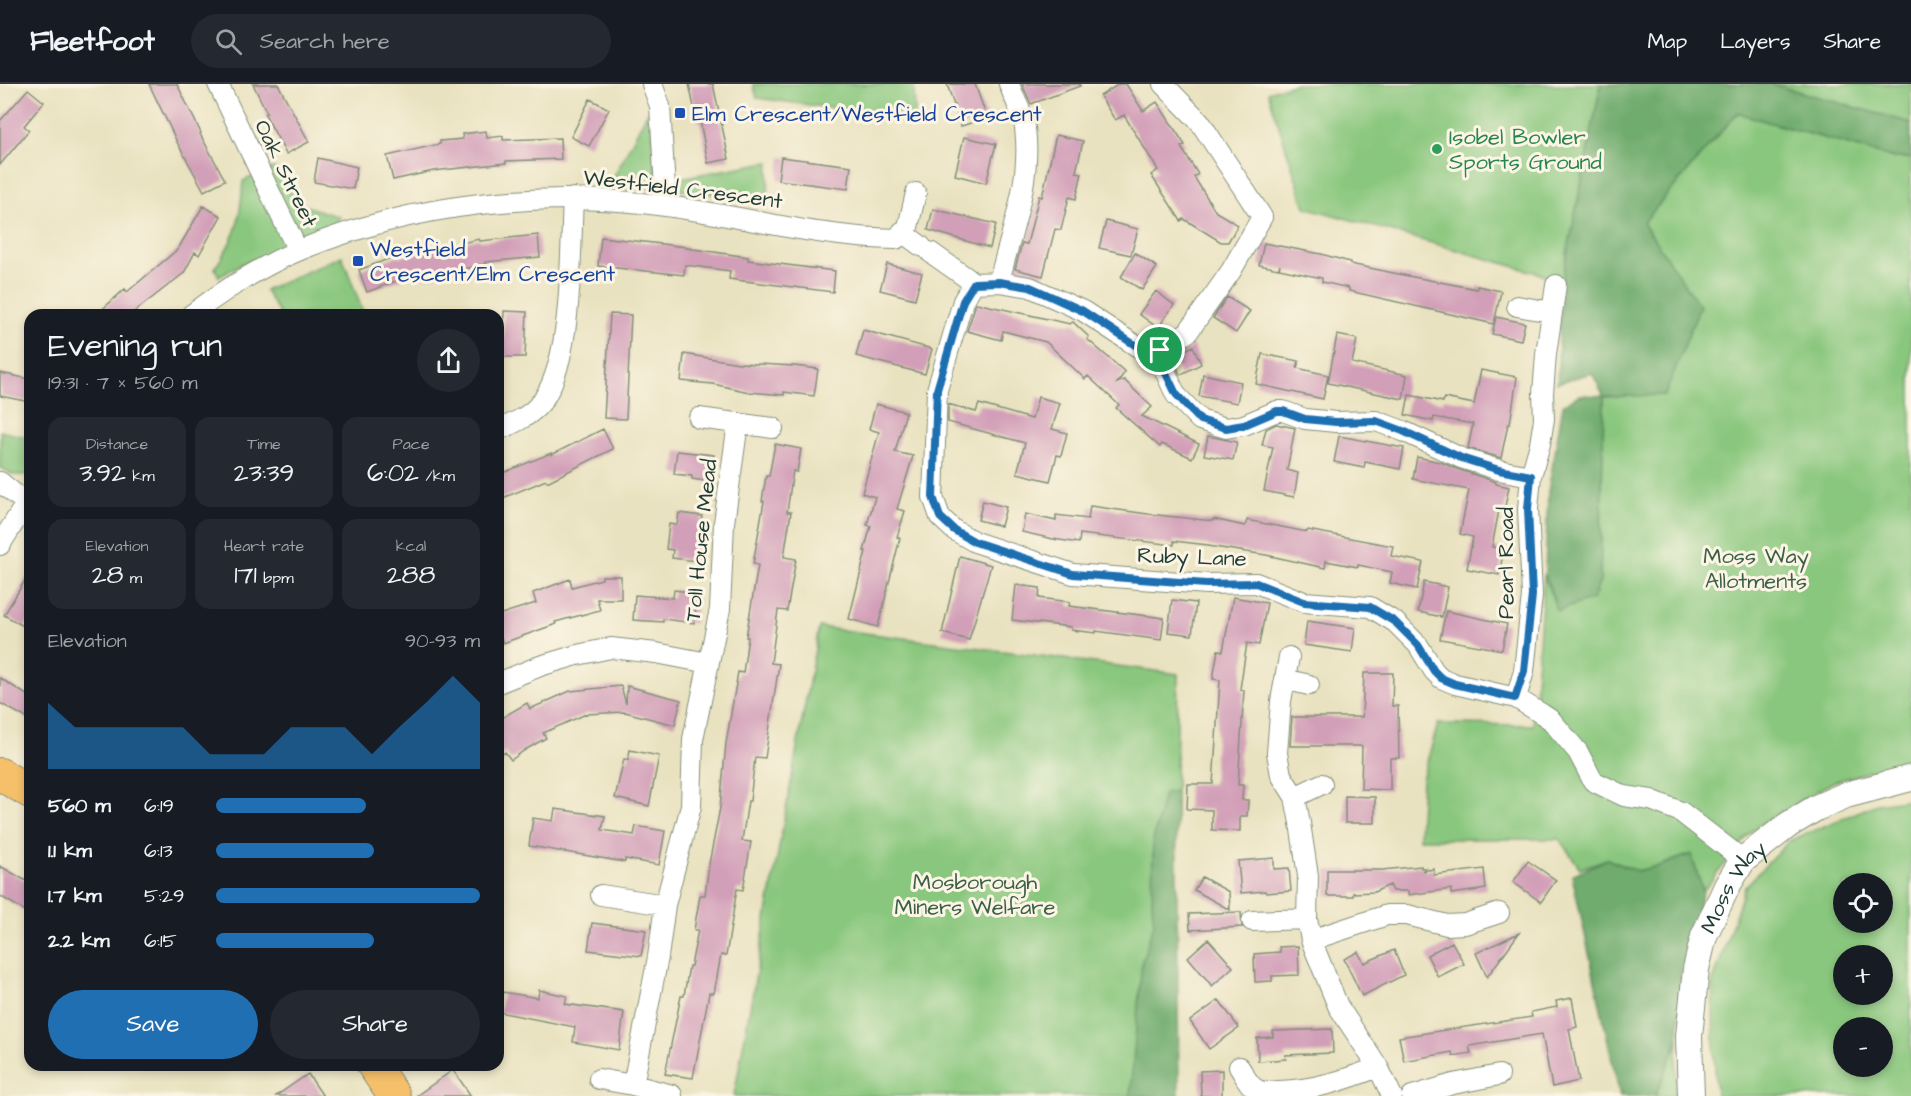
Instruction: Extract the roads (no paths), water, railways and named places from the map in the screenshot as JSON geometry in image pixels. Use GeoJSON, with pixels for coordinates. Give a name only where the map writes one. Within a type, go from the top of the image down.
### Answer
{"type":"FeatureCollection","features":[{"type":"Feature","properties":{"kind":"main road"},"geometry":{"type":"LineString","coordinates":[[0,774],[24,788]]}},
{"type":"Feature","properties":{"kind":"main road"},"geometry":{"type":"LineString","coordinates":[[377,1071],[394,1096]]}},
{"type":"Feature","properties":{"kind":"street","name":"Oak Street"},"geometry":{"type":"LineString","coordinates":[[218,84],[298,251]]}},
{"type":"Feature","properties":{"kind":"street"},"geometry":{"type":"LineString","coordinates":[[652,84],[660,106],[666,206]]}},
{"type":"Feature","properties":{"kind":"street"},"geometry":{"type":"LineString","coordinates":[[999,282],[1017,222],[1027,157],[1025,125],[1009,84]]}},
{"type":"Feature","properties":{"kind":"street"},"geometry":{"type":"LineString","coordinates":[[916,193],[908,227],[902,232],[974,283],[999,282],[1030,287],[1083,311],[1138,347],[1160,350],[1188,332],[1231,271],[1262,217],[1200,122],[1163,84]]}},
{"type":"Feature","properties":{"kind":"street","name":"Westfield Crescent"},"geometry":{"type":"LineString","coordinates":[[199,309],[226,289],[298,251],[356,229],[427,212],[492,203],[573,198],[666,206],[865,238],[896,239],[902,232]]}},
{"type":"Feature","properties":{"kind":"street"},"geometry":{"type":"LineString","coordinates":[[504,427],[526,417],[538,406],[552,386],[559,367],[565,331],[573,198]]}},
{"type":"Feature","properties":{"kind":"street","name":"Ruby Lane"},"geometry":{"type":"LineString","coordinates":[[974,283],[963,301],[937,390],[933,497],[940,517],[954,530],[975,542],[1073,574],[1206,584],[1256,583],[1304,602],[1370,607],[1395,622],[1418,645],[1441,678],[1455,684],[1515,698],[1551,720],[1578,752],[1593,781],[1624,796],[1651,800],[1681,813],[1743,860]]}},
{"type":"Feature","properties":{"kind":"street","name":"Pearl Road"},"geometry":{"type":"LineString","coordinates":[[1515,698],[1524,671],[1532,595],[1528,509],[1531,476],[1544,419],[1543,394],[1556,285]]}},
{"type":"Feature","properties":{"kind":"street"},"geometry":{"type":"LineString","coordinates":[[1516,306],[1552,312]]}},
{"type":"Feature","properties":{"kind":"street"},"geometry":{"type":"LineString","coordinates":[[1160,350],[1164,369],[1176,394],[1200,420],[1226,428],[1244,425],[1277,411],[1283,411],[1305,419],[1336,422],[1376,421],[1461,458],[1499,470],[1531,476]]}},
{"type":"Feature","properties":{"kind":"street"},"geometry":{"type":"LineString","coordinates":[[699,418],[773,428]]}},
{"type":"Feature","properties":{"kind":"street","name":"Toll House Mead"},"geometry":{"type":"LineString","coordinates":[[633,1085],[658,957],[665,905],[691,806],[693,739],[720,609],[724,523],[738,423]]}},
{"type":"Feature","properties":{"kind":"street"},"geometry":{"type":"LineString","coordinates":[[0,482],[24,497]]}},
{"type":"Feature","properties":{"kind":"street"},"geometry":{"type":"LineString","coordinates":[[0,545],[24,506]]}},
{"type":"Feature","properties":{"kind":"street"},"geometry":{"type":"LineString","coordinates":[[504,681],[540,666],[611,648],[656,653],[708,663]]}},
{"type":"Feature","properties":{"kind":"street"},"geometry":{"type":"LineString","coordinates":[[1289,657],[1281,700],[1277,753],[1281,775],[1294,797],[1308,876],[1307,919],[1311,940],[1338,1006],[1378,1067],[1392,1096]]}},
{"type":"Feature","properties":{"kind":"street"},"geometry":{"type":"LineString","coordinates":[[1284,679],[1309,685]]}},
{"type":"Feature","properties":{"kind":"street","name":"Moss Way"},"geometry":{"type":"LineString","coordinates":[[1691,1096],[1689,1036],[1696,969],[1704,936],[1727,886],[1743,860],[1788,825],[1816,808],[1846,795],[1911,778]]}},
{"type":"Feature","properties":{"kind":"street"},"geometry":{"type":"LineString","coordinates":[[1294,797],[1322,784]]}},
{"type":"Feature","properties":{"kind":"street"},"geometry":{"type":"LineString","coordinates":[[601,895],[665,905]]}},
{"type":"Feature","properties":{"kind":"street"},"geometry":{"type":"LineString","coordinates":[[1311,940],[1387,915],[1407,915],[1447,925],[1465,924],[1499,914]]}},
{"type":"Feature","properties":{"kind":"street"},"geometry":{"type":"LineString","coordinates":[[1252,921],[1307,919]]}},
{"type":"Feature","properties":{"kind":"street"},"geometry":{"type":"LineString","coordinates":[[1239,1067],[1247,1081],[1257,1090],[1268,1092],[1312,1089],[1341,1082],[1378,1067]]}},
{"type":"Feature","properties":{"kind":"street"},"geometry":{"type":"LineString","coordinates":[[1412,1096],[1453,1084],[1499,1075]]}},
{"type":"Feature","properties":{"kind":"street"},"geometry":{"type":"LineString","coordinates":[[599,1079],[672,1095]]}},
{"type":"Feature","properties":{"kind":"place","name":"Elm Crescent/Westfield Crescent"},"geometry":{"type":"Point","coordinates":[680,113]}},
{"type":"Feature","properties":{"kind":"place","name":"Isobel Bowler Sports Ground"},"geometry":{"type":"Point","coordinates":[1437,149]}},
{"type":"Feature","properties":{"kind":"place","name":"Westfield Crescent/Elm Crescent"},"geometry":{"type":"Point","coordinates":[358,261]}},
{"type":"Feature","properties":{"kind":"park label","name":"Moss Way Allotments"},"geometry":{"type":"Point","coordinates":[1756,568]}},
{"type":"Feature","properties":{"kind":"park label","name":"Mosborough Miners Welfare"},"geometry":{"type":"Point","coordinates":[975,894]}}]}
